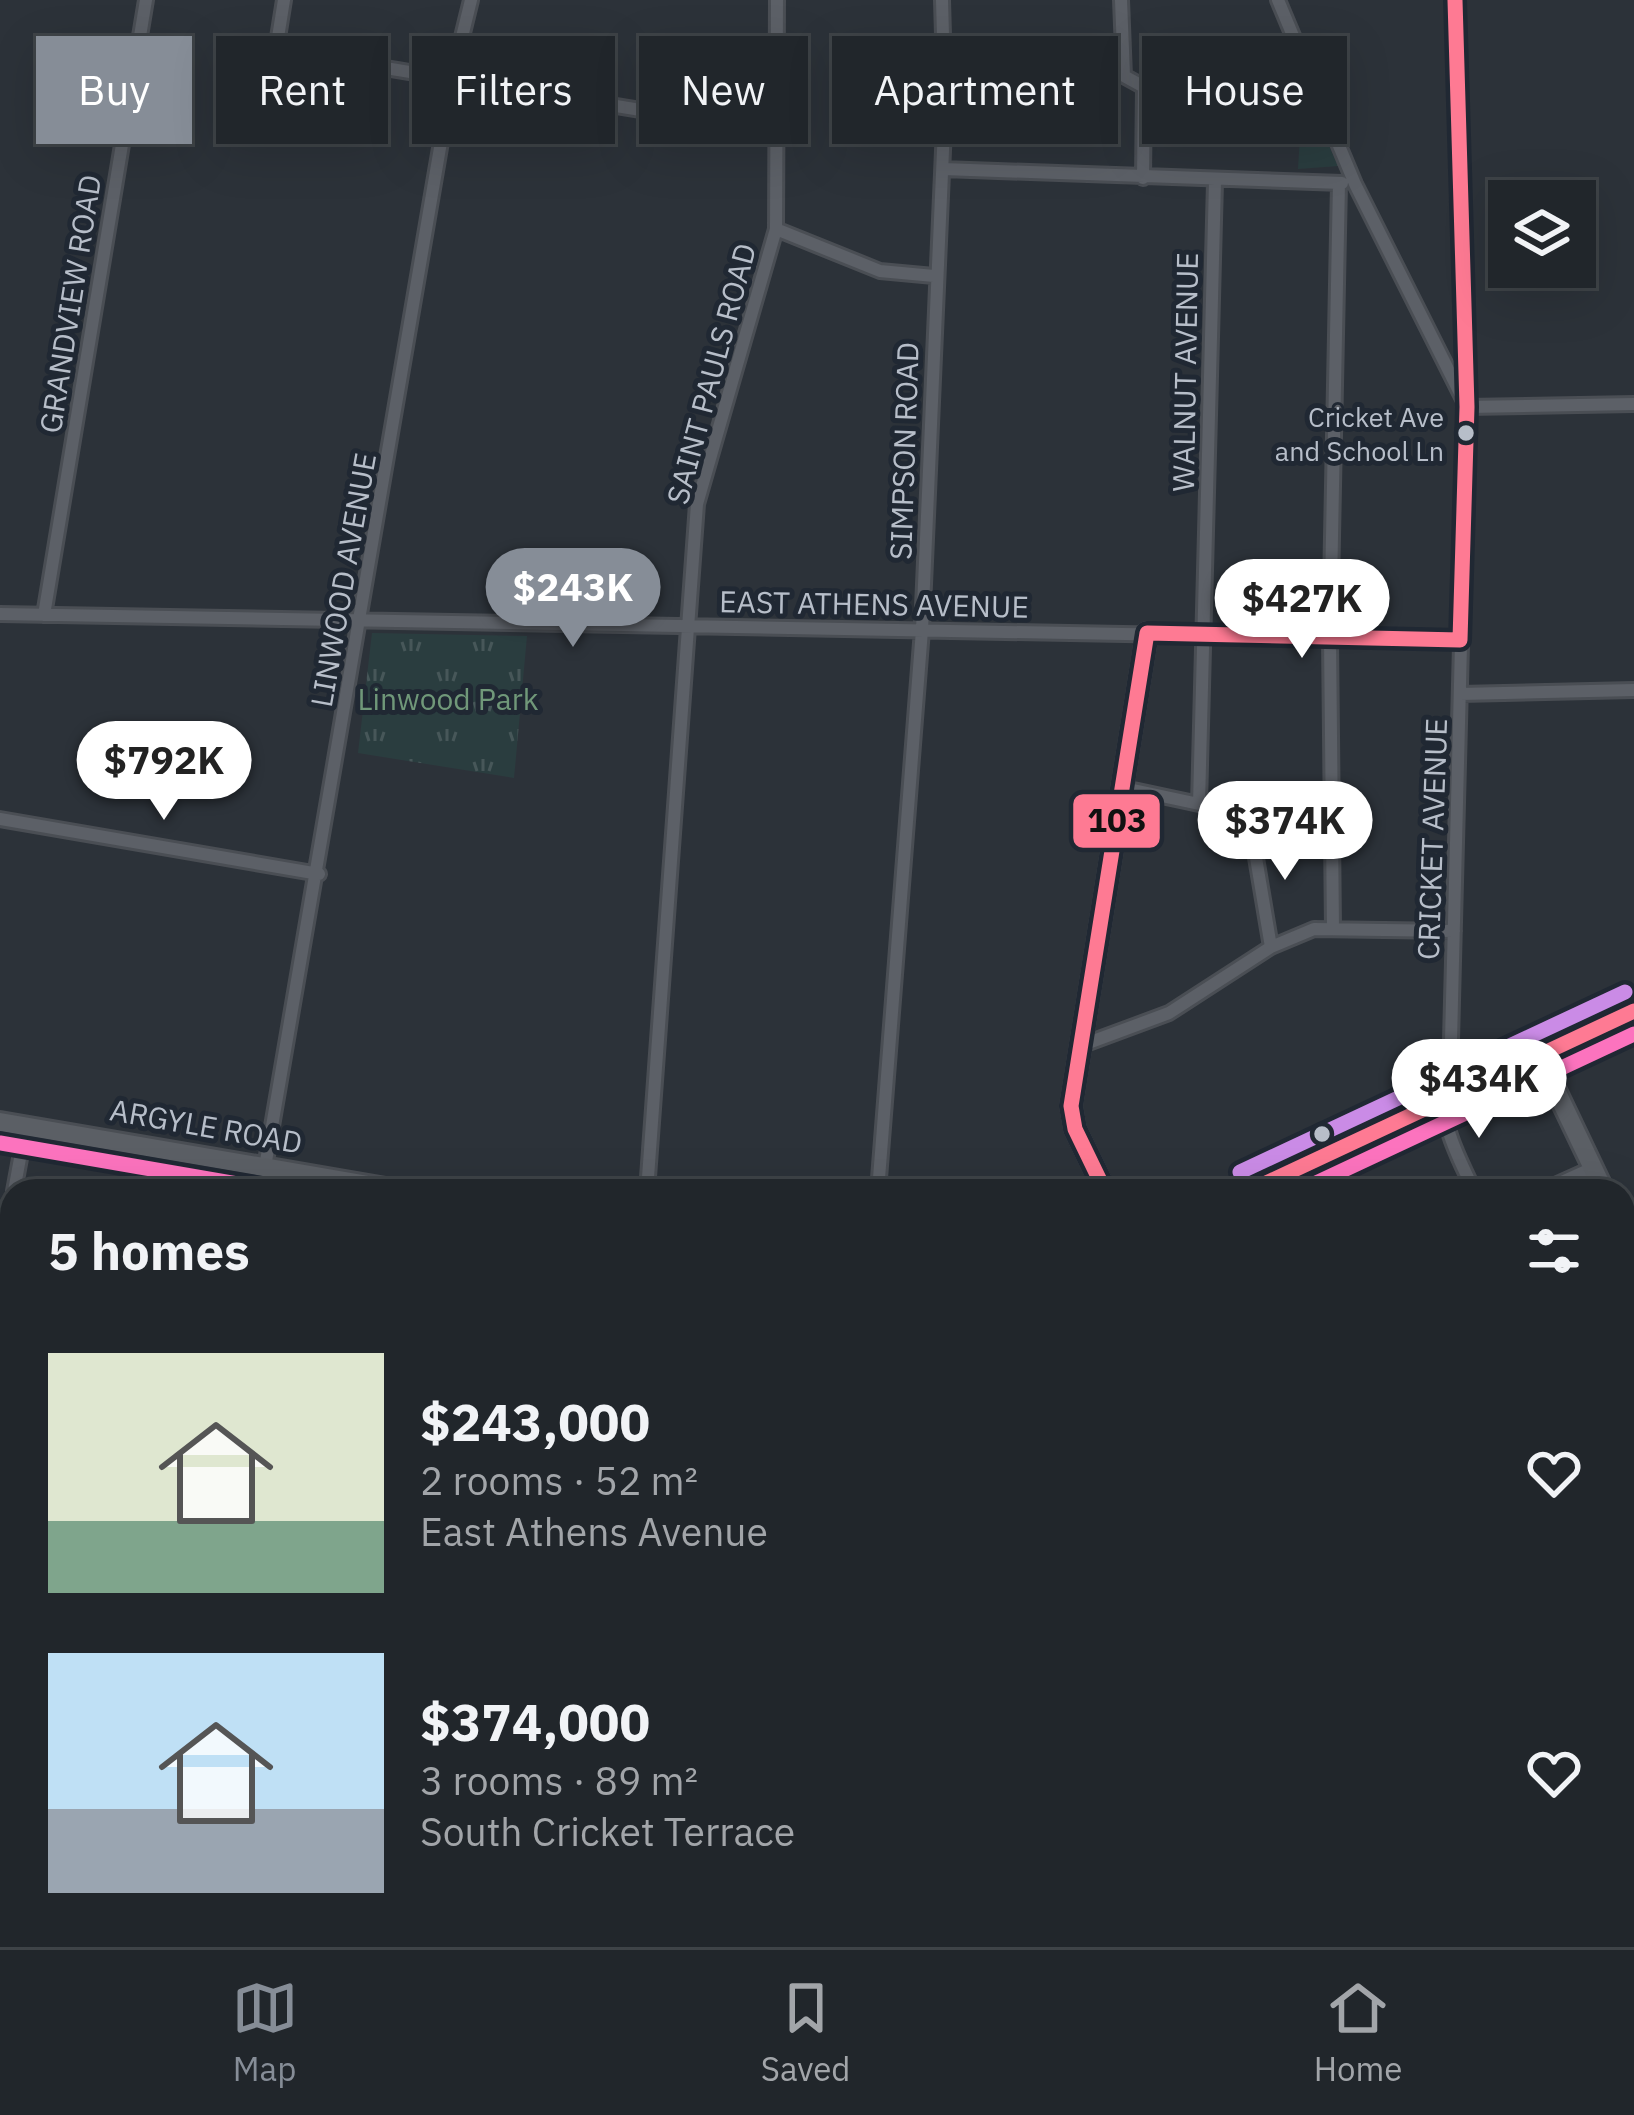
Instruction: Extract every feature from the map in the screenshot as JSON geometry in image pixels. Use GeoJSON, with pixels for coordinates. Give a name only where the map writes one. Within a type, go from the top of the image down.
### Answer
{"type":"FeatureCollection","features":[{"type":"Feature","properties":{"kind":"highway"},"geometry":{"type":"LineString","coordinates":[[1275,1179],[1634,1011]]}},
{"type":"Feature","properties":{"kind":"street","name":"GRANDVIEW ROAD"},"geometry":{"type":"LineString","coordinates":[[44,615],[146,0]]}},
{"type":"Feature","properties":{"kind":"street"},"geometry":{"type":"LineString","coordinates":[[284,0],[276,50],[412,72]]}},
{"type":"Feature","properties":{"kind":"street","name":"LINWOOD AVENUE"},"geometry":{"type":"LineString","coordinates":[[462,36],[471,0]]}},
{"type":"Feature","properties":{"kind":"street","name":"SAINT PAULS ROAD"},"geometry":{"type":"LineString","coordinates":[[775,36],[776,0]]}},
{"type":"Feature","properties":{"kind":"street","name":"SIMPSON ROAD"},"geometry":{"type":"LineString","coordinates":[[942,0],[943,36]]}},
{"type":"Feature","properties":{"kind":"street"},"geometry":{"type":"LineString","coordinates":[[1120,0],[1124,76],[1144,87],[1144,178]]}},
{"type":"Feature","properties":{"kind":"street"},"geometry":{"type":"LineString","coordinates":[[1278,0],[1355,184],[1467,407],[1634,404]]}},
{"type":"Feature","properties":{"kind":"street","name":"CRICKET AVENUE"},"geometry":{"type":"LineString","coordinates":[[1442,1101],[1450,1080],[1467,407],[1455,0]]}},
{"type":"Feature","properties":{"kind":"street","name":"LINWOOD AVENUE"},"geometry":{"type":"LineString","coordinates":[[265,1167],[441,144]]}},
{"type":"Feature","properties":{"kind":"street","name":"SAINT PAULS ROAD"},"geometry":{"type":"LineString","coordinates":[[648,1179],[692,626],[697,504],[776,229],[774,144]]}},
{"type":"Feature","properties":{"kind":"street","name":"SIMPSON ROAD"},"geometry":{"type":"LineString","coordinates":[[879,1179],[922,630],[934,276],[944,144]]}},
{"type":"Feature","properties":{"kind":"street"},"geometry":{"type":"LineString","coordinates":[[943,169],[1355,184]]}},
{"type":"Feature","properties":{"kind":"street","name":"WALNUT AVENUE"},"geometry":{"type":"LineString","coordinates":[[1124,788],[1199,804],[1215,182]]}},
{"type":"Feature","properties":{"kind":"street"},"geometry":{"type":"LineString","coordinates":[[1334,929],[1330,638],[1340,183]]}},
{"type":"Feature","properties":{"kind":"street"},"geometry":{"type":"LineString","coordinates":[[776,229],[880,271],[934,276]]}},
{"type":"Feature","properties":{"kind":"street","name":"EAST ATHENS AVENUE"},"geometry":{"type":"LineString","coordinates":[[0,614],[1460,640]]}},
{"type":"Feature","properties":{"kind":"street"},"geometry":{"type":"LineString","coordinates":[[1100,1179],[1072,1118],[1147,633]]}},
{"type":"Feature","properties":{"kind":"street"},"geometry":{"type":"LineString","coordinates":[[1460,694],[1634,690]]}},
{"type":"Feature","properties":{"kind":"street"},"geometry":{"type":"LineString","coordinates":[[0,819],[319,874]]}},
{"type":"Feature","properties":{"kind":"street"},"geometry":{"type":"LineString","coordinates":[[1251,828],[1271,947]]}},
{"type":"Feature","properties":{"kind":"street"},"geometry":{"type":"LineString","coordinates":[[1080,1046],[1169,1013],[1271,947],[1314,929],[1454,931]]}},
{"type":"Feature","properties":{"kind":"street"},"geometry":{"type":"LineString","coordinates":[[1539,1055],[1598,1179]]}},
{"type":"Feature","properties":{"kind":"street"},"geometry":{"type":"LineString","coordinates":[[1442,1101],[1445,1124],[1469,1179]]}},
{"type":"Feature","properties":{"kind":"street","name":"ARGYLE ROAD"},"geometry":{"type":"LineString","coordinates":[[0,1122],[334,1179]]}},
{"type":"Feature","properties":{"kind":"street"},"geometry":{"type":"LineString","coordinates":[[16,1179],[26,1126]]}},
{"type":"Feature","properties":{"kind":"street"},"geometry":{"type":"LineString","coordinates":[[265,1167],[266,1179]]}},
{"type":"Feature","properties":{"kind":"street"},"geometry":{"type":"LineString","coordinates":[[1569,1179],[1593,1168]]}},
{"type":"Feature","properties":{"kind":"green space"},"geometry":{"type":"Polygon","coordinates":[[[1300,144],[1328,144],[1338,166],[1298,169],[1300,144]]]}},
{"type":"Feature","properties":{"kind":"green space","name":"Linwood Park"},"geometry":{"type":"Polygon","coordinates":[[[372,633],[527,636],[514,778],[358,753],[372,633]]]}},
{"type":"Feature","properties":{"kind":"transit line","name":"103"},"geometry":{"type":"LineString","coordinates":[[1099,1179],[1075,1129],[1071,1106],[1147,633],[1460,640],[1467,407],[1455,0]]}},
{"type":"Feature","properties":{"kind":"transit line"},"geometry":{"type":"LineString","coordinates":[[1240,1172],[1625,992]]}},
{"type":"Feature","properties":{"kind":"transit line","name":"103"},"geometry":{"type":"LineString","coordinates":[[1275,1179],[1634,1011]]}},
{"type":"Feature","properties":{"kind":"transit line"},"geometry":{"type":"LineString","coordinates":[[1325,1179],[1634,1034]]}},
{"type":"Feature","properties":{"kind":"transit line"},"geometry":{"type":"LineString","coordinates":[[0,1143],[209,1179]]}},
{"type":"Feature","properties":{"kind":"place","name":"Cricket Ave and School Ln"},"geometry":{"type":"Point","coordinates":[1466,433]}}]}
